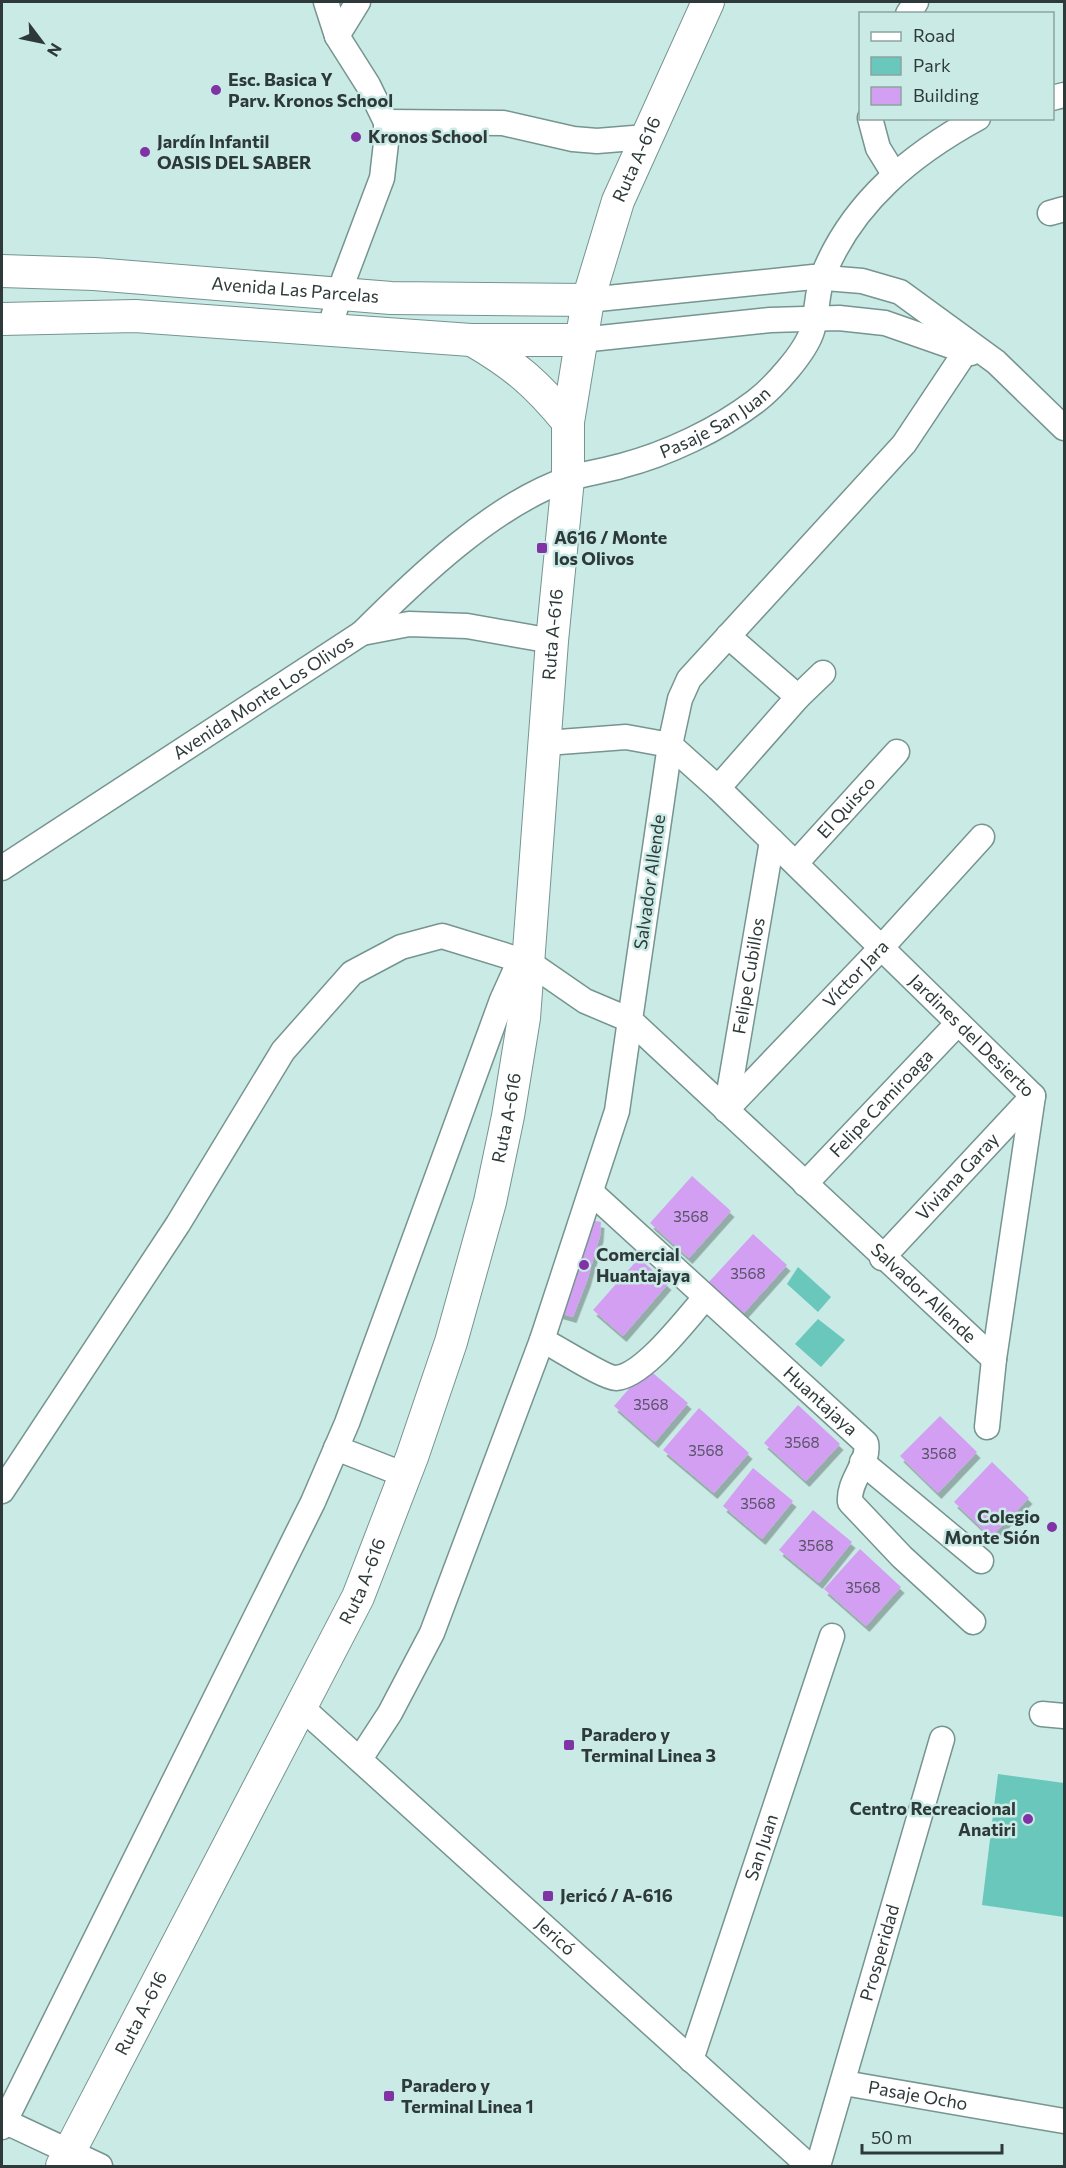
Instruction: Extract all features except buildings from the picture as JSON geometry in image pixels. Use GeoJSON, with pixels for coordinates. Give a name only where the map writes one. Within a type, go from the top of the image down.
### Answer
{"type":"FeatureCollection","features":[{"type":"Feature","properties":{"kind":"main road","name":"Ruta A-616"},"geometry":{"type":"LineString","coordinates":[[67,2159],[358,1597],[405,1475],[451,1342],[490,1202],[508,1116],[546,743],[552,641],[568,479],[568,422],[588,300],[618,201],[708,2]]}},
{"type":"Feature","properties":{"kind":"main road","name":"Avenida Las Parcelas"},"geometry":{"type":"LineString","coordinates":[[2,271],[94,274],[339,295],[447,300],[588,300]]}},
{"type":"Feature","properties":{"kind":"main road","name":"Avenida Las Parcelas"},"geometry":{"type":"LineString","coordinates":[[2,319],[135,316],[329,331],[424,334],[471,340],[581,340]]}},
{"type":"Feature","properties":{"kind":"main road"},"geometry":{"type":"LineString","coordinates":[[471,340],[517,368],[541,389],[568,422]]}},
{"type":"Feature","properties":{"kind":"street"},"geometry":{"type":"LineString","coordinates":[[326,2],[337,36],[368,85],[386,122],[386,159],[382,178],[339,295],[329,331]]}},
{"type":"Feature","properties":{"kind":"street"},"geometry":{"type":"LineString","coordinates":[[337,36],[358,2]]}},
{"type":"Feature","properties":{"kind":"street"},"geometry":{"type":"LineString","coordinates":[[871,120],[878,148],[894,174]]}},
{"type":"Feature","properties":{"kind":"street","name":"Pasaje San Juan"},"geometry":{"type":"LineString","coordinates":[[362,633],[403,591],[440,560],[514,505],[568,479],[623,466],[680,444],[731,418],[757,400],[803,349],[815,318],[822,278],[848,226],[879,188],[894,174],[941,140],[975,120]]}},
{"type":"Feature","properties":{"kind":"street"},"geometry":{"type":"LineString","coordinates":[[386,122],[503,123],[589,141],[646,137]]}},
{"type":"Feature","properties":{"kind":"street"},"geometry":{"type":"LineString","coordinates":[[588,300],[822,278],[862,281],[900,292],[996,362],[1065,428]]}},
{"type":"Feature","properties":{"kind":"street"},"geometry":{"type":"LineString","coordinates":[[581,340],[815,318],[885,323],[996,362]]}},
{"type":"Feature","properties":{"kind":"street","name":"Salvador Allende"},"geometry":{"type":"LineString","coordinates":[[966,351],[904,444],[683,688],[670,745],[630,1020],[882,1258],[994,1359]]}},
{"type":"Feature","properties":{"kind":"street","name":"Avenida Monte Los Olivos"},"geometry":{"type":"LineString","coordinates":[[2,868],[362,633],[409,624],[467,626],[552,641]]}},
{"type":"Feature","properties":{"kind":"street"},"geometry":{"type":"LineString","coordinates":[[728,636],[798,698]]}},
{"type":"Feature","properties":{"kind":"street"},"geometry":{"type":"LineString","coordinates":[[718,788],[798,698],[823,674]]}},
{"type":"Feature","properties":{"kind":"street"},"geometry":{"type":"LineString","coordinates":[[546,743],[626,736],[670,745]]}},
{"type":"Feature","properties":{"kind":"street","name":"Jardines del Desierto"},"geometry":{"type":"LineString","coordinates":[[670,745],[796,863],[1033,1096],[994,1359],[987,1427]]}},
{"type":"Feature","properties":{"kind":"street","name":"El Quisco"},"geometry":{"type":"LineString","coordinates":[[796,863],[897,752]]}},
{"type":"Feature","properties":{"kind":"street","name":"Víctor Jara"},"geometry":{"type":"LineString","coordinates":[[726,1110],[882,947],[982,837]]}},
{"type":"Feature","properties":{"kind":"street","name":"Felipe Cubillos"},"geometry":{"type":"LineString","coordinates":[[726,1110],[772,841]]}},
{"type":"Feature","properties":{"kind":"street"},"geometry":{"type":"LineString","coordinates":[[2,1491],[178,1224],[283,1051],[352,973],[401,947],[442,936],[525,961],[585,1001],[630,1020],[617,1111],[542,1340],[432,1633],[390,1713],[360,1759]]}},
{"type":"Feature","properties":{"kind":"street"},"geometry":{"type":"LineString","coordinates":[[100,2166],[67,2159],[3,2124],[297,1533],[336,1448],[502,1000],[525,961]]}},
{"type":"Feature","properties":{"kind":"street","name":"Felipe Camiroaga"},"geometry":{"type":"LineString","coordinates":[[805,1184],[958,1023]]}},
{"type":"Feature","properties":{"kind":"street","name":"Viviana Garay"},"geometry":{"type":"LineString","coordinates":[[882,1258],[1033,1096]]}},
{"type":"Feature","properties":{"kind":"street","name":"Huantajaya"},"geometry":{"type":"LineString","coordinates":[[592,1193],[866,1443],[867,1450],[850,1486],[850,1502],[903,1557],[973,1622]]}},
{"type":"Feature","properties":{"kind":"street"},"geometry":{"type":"LineString","coordinates":[[542,1340],[616,1378],[641,1367],[705,1298]]}},
{"type":"Feature","properties":{"kind":"street"},"geometry":{"type":"LineString","coordinates":[[336,1448],[405,1475]]}},
{"type":"Feature","properties":{"kind":"street"},"geometry":{"type":"LineString","coordinates":[[862,1462],[981,1562]]}},
{"type":"Feature","properties":{"kind":"street","name":"San Juan"},"geometry":{"type":"LineString","coordinates":[[691,2060],[832,1636]]}},
{"type":"Feature","properties":{"kind":"street","name":"Jericó"},"geometry":{"type":"LineString","coordinates":[[300,1706],[809,2166]]}},
{"type":"Feature","properties":{"kind":"street","name":"Prosperidad"},"geometry":{"type":"LineString","coordinates":[[818,2166],[844,2083],[942,1739]]}},
{"type":"Feature","properties":{"kind":"street","name":"Pasaje Ocho"},"geometry":{"type":"LineString","coordinates":[[844,2083],[1065,2121]]}},
{"type":"Feature","properties":{"kind":"green space"},"geometry":{"type":"Polygon","coordinates":[[[798,1267],[831,1297],[818,1312],[787,1284],[798,1267]]]}},
{"type":"Feature","properties":{"kind":"green space"},"geometry":{"type":"Polygon","coordinates":[[[818,1319],[845,1340],[821,1367],[795,1344],[818,1319]]]}},
{"type":"Feature","properties":{"kind":"green space","name":"Centro Recreacional Anatiri"},"geometry":{"type":"Polygon","coordinates":[[[998,1774],[1064,1783],[1064,1917],[982,1905],[998,1774]]]}},
{"type":"Feature","properties":{"kind":"place","name":"Esc. Basica Y Parv. Kronos School"},"geometry":{"type":"Point","coordinates":[216,90]}},
{"type":"Feature","properties":{"kind":"place","name":"Kronos School"},"geometry":{"type":"Point","coordinates":[356,137]}},
{"type":"Feature","properties":{"kind":"place","name":"Jardín Infantil OASIS DEL SABER"},"geometry":{"type":"Point","coordinates":[145,152]}},
{"type":"Feature","properties":{"kind":"place","name":"A616 / Monte los Olivos"},"geometry":{"type":"Point","coordinates":[542,548]}},
{"type":"Feature","properties":{"kind":"place","name":"Comercial Huantajaya"},"geometry":{"type":"Point","coordinates":[584,1265]}},
{"type":"Feature","properties":{"kind":"place","name":"Colegio Monte Sión"},"geometry":{"type":"Point","coordinates":[1052,1527]}},
{"type":"Feature","properties":{"kind":"place","name":"Paradero y Terminal Linea 3"},"geometry":{"type":"Point","coordinates":[569,1745]}},
{"type":"Feature","properties":{"kind":"place","name":"Centro Recreacional Anatiri"},"geometry":{"type":"Point","coordinates":[1028,1819]}},
{"type":"Feature","properties":{"kind":"place","name":"Jericó / A-616"},"geometry":{"type":"Point","coordinates":[548,1896]}},
{"type":"Feature","properties":{"kind":"place","name":"Paradero y Terminal Linea 1"},"geometry":{"type":"Point","coordinates":[389,2096]}}]}
